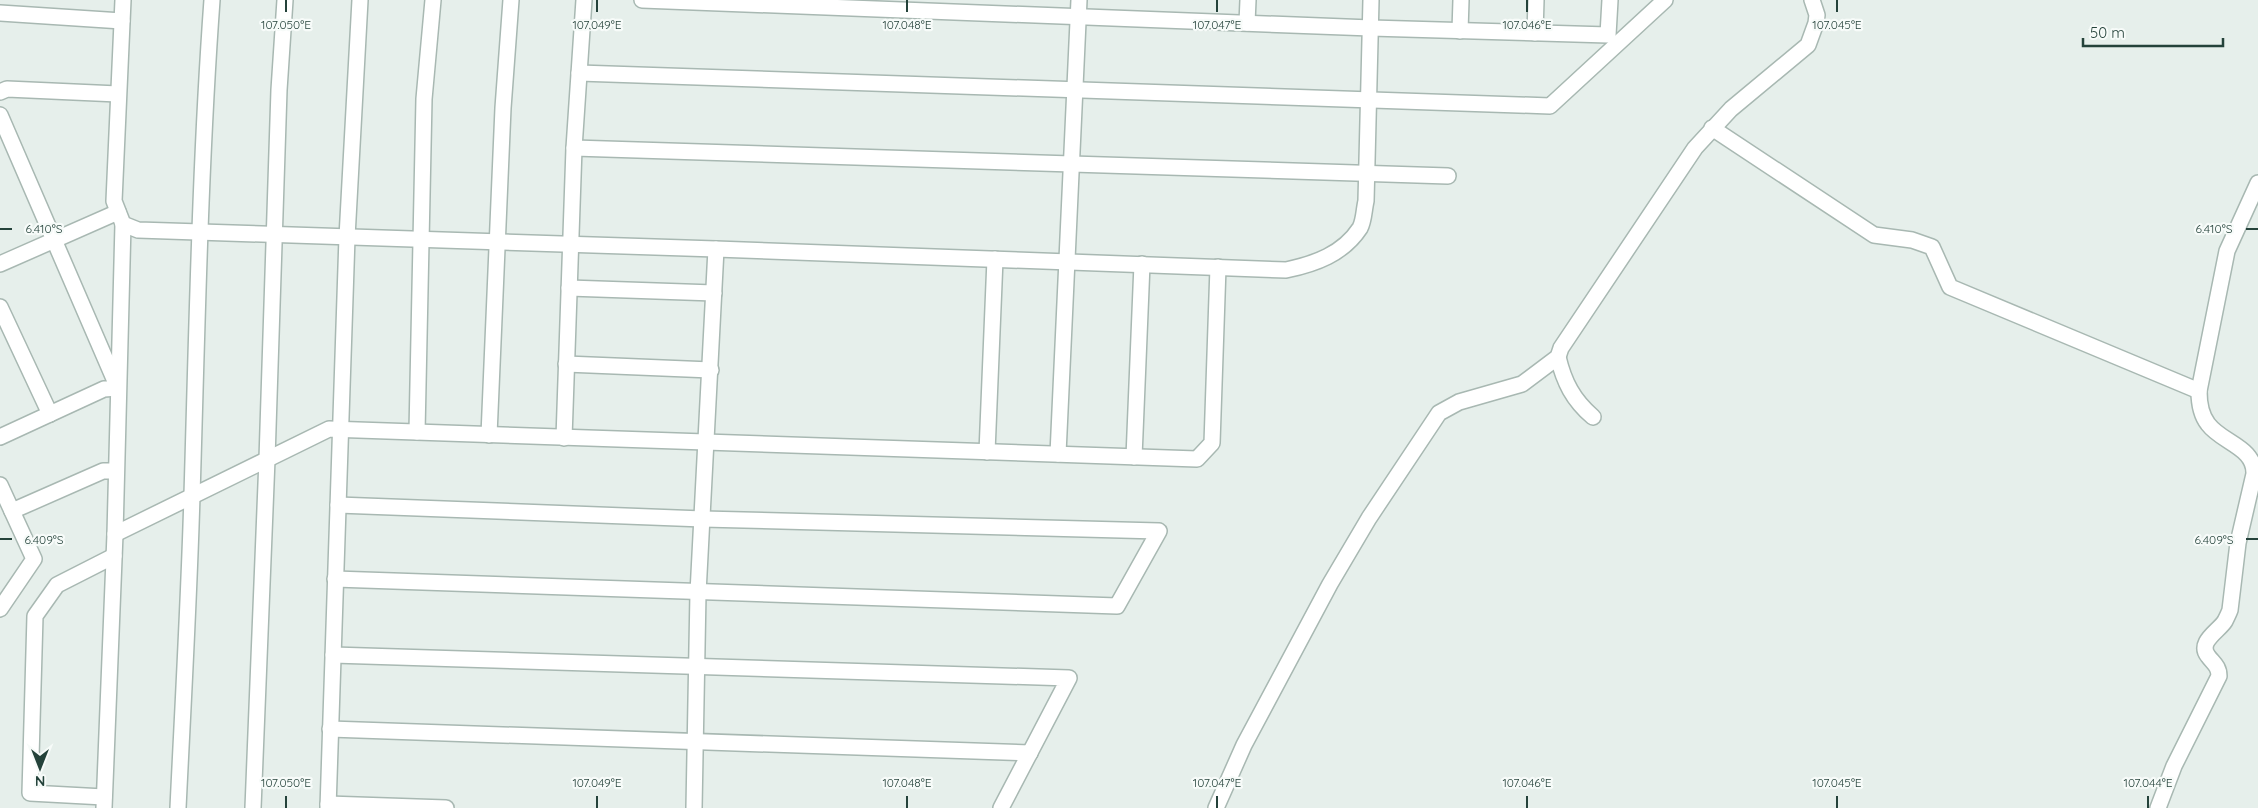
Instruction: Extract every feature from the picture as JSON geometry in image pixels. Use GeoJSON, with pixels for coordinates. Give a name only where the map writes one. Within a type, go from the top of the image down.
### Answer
{"type":"FeatureCollection","features":[{"type":"Feature","properties":{"kind":"street"},"geometry":{"type":"LineString","coordinates":[[114,556],[57,585],[35,616],[30,792],[104,802],[115,534],[120,218],[114,200],[123,0]]}},
{"type":"Feature","properties":{"kind":"street"},"geometry":{"type":"LineString","coordinates":[[178,808],[192,497],[204,110],[212,0]]}},
{"type":"Feature","properties":{"kind":"street"},"geometry":{"type":"LineString","coordinates":[[253,808],[279,90],[285,0]]}},
{"type":"Feature","properties":{"kind":"street"},"geometry":{"type":"LineString","coordinates":[[360,0],[347,237],[328,806],[446,808]]}},
{"type":"Feature","properties":{"kind":"street"},"geometry":{"type":"LineString","coordinates":[[417,432],[424,98],[433,0]]}},
{"type":"Feature","properties":{"kind":"street"},"geometry":{"type":"LineString","coordinates":[[489,435],[503,108],[511,0]]}},
{"type":"Feature","properties":{"kind":"street"},"geometry":{"type":"LineString","coordinates":[[564,438],[574,148],[584,0]]}},
{"type":"Feature","properties":{"kind":"street"},"geometry":{"type":"LineString","coordinates":[[642,0],[1370,28],[1608,35],[1610,0]]}},
{"type":"Feature","properties":{"kind":"street"},"geometry":{"type":"LineString","coordinates":[[1058,454],[1073,163],[1079,0]]}},
{"type":"Feature","properties":{"kind":"street"},"geometry":{"type":"LineString","coordinates":[[1247,23],[1248,0]]}},
{"type":"Feature","properties":{"kind":"street"},"geometry":{"type":"LineString","coordinates":[[120,218],[138,230],[1286,270],[1315,264],[1341,249],[1361,227],[1366,201],[1371,0]]}},
{"type":"Feature","properties":{"kind":"street"},"geometry":{"type":"LineString","coordinates":[[1460,31],[1461,0]]}},
{"type":"Feature","properties":{"kind":"street"},"geometry":{"type":"LineString","coordinates":[[1535,33],[1536,0]]}},
{"type":"Feature","properties":{"kind":"street"},"geometry":{"type":"LineString","coordinates":[[579,73],[1369,98],[1550,106],[1665,0]]}},
{"type":"Feature","properties":{"kind":"street"},"geometry":{"type":"LineString","coordinates":[[1216,808],[1244,745],[1330,584],[1369,518],[1439,413],[1459,402],[1522,384],[1558,356],[1561,348],[1679,170],[1712,128],[1808,45],[1816,24],[1817,15],[1812,0]]}},
{"type":"Feature","properties":{"kind":"street"},"geometry":{"type":"LineString","coordinates":[[0,13],[122,21]]}},
{"type":"Feature","properties":{"kind":"street"},"geometry":{"type":"LineString","coordinates":[[1079,17],[1370,28]]}},
{"type":"Feature","properties":{"kind":"street"},"geometry":{"type":"LineString","coordinates":[[0,92],[6,89],[118,94]]}},
{"type":"Feature","properties":{"kind":"street"},"geometry":{"type":"LineString","coordinates":[[0,115],[118,388]]}},
{"type":"Feature","properties":{"kind":"street"},"geometry":{"type":"LineString","coordinates":[[1712,128],[1874,235],[1912,240],[1932,247],[1950,287],[2199,391]]}},
{"type":"Feature","properties":{"kind":"street"},"geometry":{"type":"LineString","coordinates":[[574,148],[1448,176]]}},
{"type":"Feature","properties":{"kind":"street"},"geometry":{"type":"LineString","coordinates":[[2158,808],[2174,766],[2219,676],[2218,668],[2207,655],[2205,647],[2226,620],[2230,610],[2240,534],[2254,474],[2255,462],[2245,452],[2209,426],[2201,409],[2199,391],[2227,251],[2258,183]]}},
{"type":"Feature","properties":{"kind":"street"},"geometry":{"type":"LineString","coordinates":[[0,264],[54,240],[120,218]]}},
{"type":"Feature","properties":{"kind":"street"},"geometry":{"type":"LineString","coordinates":[[694,808],[698,593],[716,249]]}},
{"type":"Feature","properties":{"kind":"street"},"geometry":{"type":"LineString","coordinates":[[986,452],[995,259]]}},
{"type":"Feature","properties":{"kind":"street"},"geometry":{"type":"LineString","coordinates":[[1134,457],[1142,264]]}},
{"type":"Feature","properties":{"kind":"street"},"geometry":{"type":"LineString","coordinates":[[115,534],[329,429],[1198,459],[1212,443],[1218,267]]}},
{"type":"Feature","properties":{"kind":"street"},"geometry":{"type":"LineString","coordinates":[[569,288],[714,293]]}},
{"type":"Feature","properties":{"kind":"street"},"geometry":{"type":"LineString","coordinates":[[0,307],[50,414]]}},
{"type":"Feature","properties":{"kind":"street"},"geometry":{"type":"LineString","coordinates":[[1558,356],[1563,377],[1573,398],[1593,417]]}},
{"type":"Feature","properties":{"kind":"street"},"geometry":{"type":"LineString","coordinates":[[566,364],[711,370]]}},
{"type":"Feature","properties":{"kind":"street"},"geometry":{"type":"LineString","coordinates":[[0,437],[104,389],[118,388]]}},
{"type":"Feature","properties":{"kind":"street"},"geometry":{"type":"LineString","coordinates":[[12,511],[103,471],[116,471]]}},
{"type":"Feature","properties":{"kind":"street"},"geometry":{"type":"LineString","coordinates":[[0,485],[34,559],[0,609]]}},
{"type":"Feature","properties":{"kind":"street"},"geometry":{"type":"LineString","coordinates":[[335,579],[1117,606],[1159,531],[703,519],[338,505]]}},
{"type":"Feature","properties":{"kind":"street"},"geometry":{"type":"LineString","coordinates":[[333,655],[1069,678],[1001,808]]}},
{"type":"Feature","properties":{"kind":"street"},"geometry":{"type":"LineString","coordinates":[[330,729],[1030,753]]}}]}
